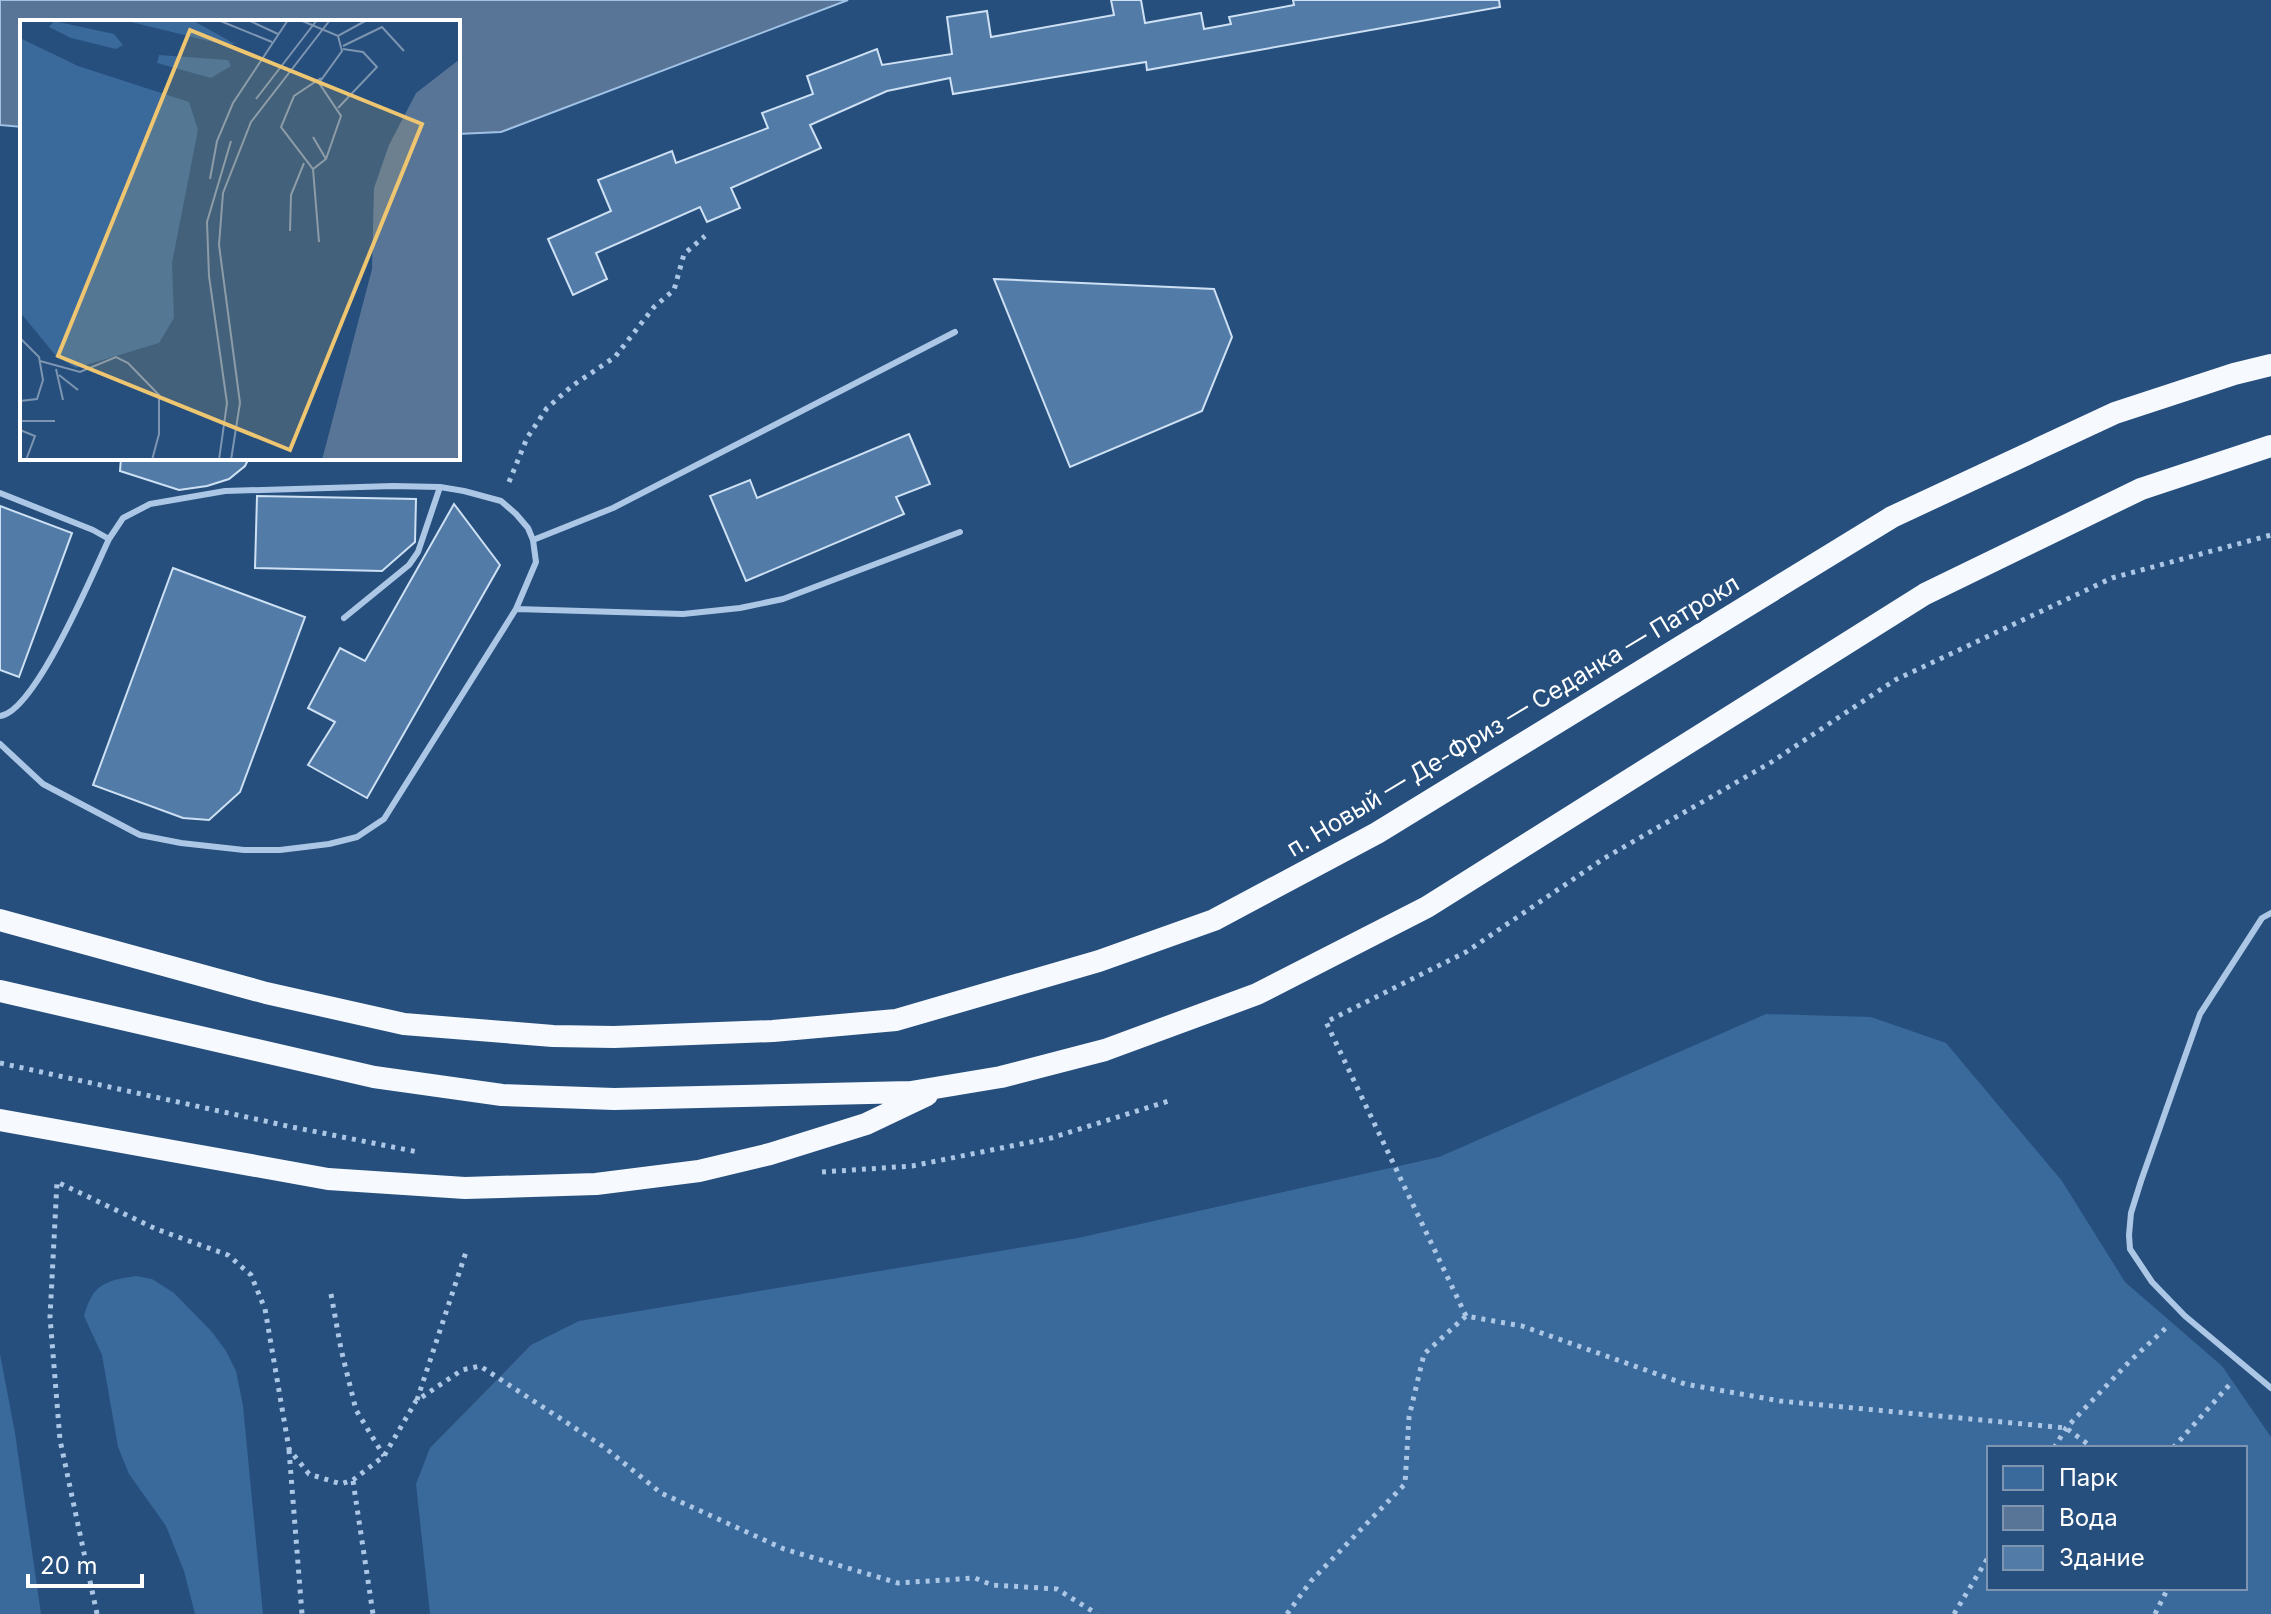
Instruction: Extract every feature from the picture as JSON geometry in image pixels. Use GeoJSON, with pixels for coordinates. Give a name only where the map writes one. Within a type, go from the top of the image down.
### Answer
{"type":"FeatureCollection","features":[{"type":"Feature","properties":{"kind":"highway","name":"п. Новый — Де-Фриз — Седанка — Патрокл"},"geometry":{"type":"LineString","coordinates":[[0,920],[266,993],[404,1024],[553,1036],[614,1037],[773,1031],[896,1020],[1099,961],[1214,920],[1377,833],[1892,517],[2115,413],[2271,365]]}},
{"type":"Feature","properties":{"kind":"highway"},"geometry":{"type":"LineString","coordinates":[[0,991],[374,1077],[502,1095],[661,1098],[911,1092],[1001,1077],[1105,1050],[1257,994],[1427,907],[1925,594],[2141,489],[2271,446]]}},
{"type":"Feature","properties":{"kind":"highway"},"geometry":{"type":"LineString","coordinates":[[0,1120],[328,1179],[465,1188],[596,1184],[699,1171],[770,1154],[866,1124],[947,1085]]}},
{"type":"Feature","properties":{"kind":"lane"},"geometry":{"type":"LineString","coordinates":[[533,540],[613,508],[955,332]]}},
{"type":"Feature","properties":{"kind":"lane"},"geometry":{"type":"LineString","coordinates":[[344,618],[409,565],[418,552],[440,487]]}},
{"type":"Feature","properties":{"kind":"lane"},"geometry":{"type":"LineString","coordinates":[[0,716],[6,716],[20,705],[38,682],[109,539],[123,518],[150,504],[225,491],[440,487],[501,501],[528,528],[533,540],[536,562],[516,609],[384,819],[357,837],[280,850],[244,850],[140,835],[43,784],[0,744]]}},
{"type":"Feature","properties":{"kind":"lane"},"geometry":{"type":"LineString","coordinates":[[0,493],[109,539]]}},
{"type":"Feature","properties":{"kind":"lane"},"geometry":{"type":"LineString","coordinates":[[516,609],[683,614],[740,608],[783,599],[960,532]]}},
{"type":"Feature","properties":{"kind":"lane"},"geometry":{"type":"LineString","coordinates":[[2271,913],[2262,918],[2200,1014],[2131,1213],[2130,1249],[2138,1264],[2185,1316],[2271,1388]]}},
{"type":"Feature","properties":{"kind":"path"},"geometry":{"type":"LineString","coordinates":[[501,501],[527,438],[547,408],[572,386],[615,357],[654,307],[674,290],[684,254],[705,236]]}},
{"type":"Feature","properties":{"kind":"path"},"geometry":{"type":"LineString","coordinates":[[1466,1316],[1326,1022],[1466,952],[1603,859],[1770,763],[1895,680],[2112,578],[2271,535]]}},
{"type":"Feature","properties":{"kind":"path"},"geometry":{"type":"LineString","coordinates":[[0,1063],[427,1154]]}},
{"type":"Feature","properties":{"kind":"path"},"geometry":{"type":"LineString","coordinates":[[818,1172],[912,1166],[1051,1138],[1172,1100]]}},
{"type":"Feature","properties":{"kind":"path"},"geometry":{"type":"LineString","coordinates":[[97,1614],[60,1440],[50,1317],[57,1182],[156,1229],[228,1255],[251,1275],[265,1309],[289,1449],[302,1614]]}},
{"type":"Feature","properties":{"kind":"path"},"geometry":{"type":"LineString","coordinates":[[289,1449],[309,1474],[341,1484],[353,1480],[384,1456],[416,1401],[466,1252]]}},
{"type":"Feature","properties":{"kind":"path"},"geometry":{"type":"LineString","coordinates":[[331,1294],[356,1410],[384,1456]]}},
{"type":"Feature","properties":{"kind":"path"},"geometry":{"type":"LineString","coordinates":[[1466,1316],[1522,1326],[1685,1384],[1780,1401],[2066,1428],[2090,1446]]}},
{"type":"Feature","properties":{"kind":"path"},"geometry":{"type":"LineString","coordinates":[[1287,1614],[1311,1581],[1405,1484],[1409,1417],[1424,1354],[1466,1316]]}},
{"type":"Feature","properties":{"kind":"path"},"geometry":{"type":"LineString","coordinates":[[2055,1446],[2066,1428],[2162,1330],[2185,1316]]}},
{"type":"Feature","properties":{"kind":"path"},"geometry":{"type":"LineString","coordinates":[[416,1401],[462,1370],[480,1366],[604,1447],[661,1493],[784,1549],[898,1583],[975,1578],[992,1585],[1057,1589],[1097,1614]]}},
{"type":"Feature","properties":{"kind":"path"},"geometry":{"type":"LineString","coordinates":[[2175,1446],[2246,1366]]}},
{"type":"Feature","properties":{"kind":"path"},"geometry":{"type":"LineString","coordinates":[[353,1480],[373,1614]]}},
{"type":"Feature","properties":{"kind":"path"},"geometry":{"type":"LineString","coordinates":[[1954,1614],[1987,1559]]}},
{"type":"Feature","properties":{"kind":"path"},"geometry":{"type":"LineString","coordinates":[[2155,1614],[2167,1590]]}},
{"type":"Feature","properties":{"kind":"green space"},"geometry":{"type":"Polygon","coordinates":[[[1766,1014],[1871,1017],[1946,1043],[2062,1181],[2125,1282],[2222,1366],[2271,1437],[2271,1614],[430,1614],[416,1484],[430,1448],[531,1345],[579,1321],[1078,1238],[1439,1157],[1766,1014]]]}},
{"type":"Feature","properties":{"kind":"green space"},"geometry":{"type":"Polygon","coordinates":[[[136,1276],[152,1279],[174,1293],[212,1332],[236,1371],[243,1406],[263,1614],[195,1614],[184,1571],[166,1526],[129,1474],[118,1447],[102,1355],[84,1316],[91,1297],[101,1286],[136,1276]]]}},
{"type":"Feature","properties":{"kind":"green space"},"geometry":{"type":"Polygon","coordinates":[[[0,1354],[15,1433],[41,1614],[0,1614],[0,1354]]]}},
{"type":"Feature","properties":{"kind":"water"},"geometry":{"type":"Polygon","coordinates":[[[0,0],[848,0],[501,132],[460,134],[460,20],[20,20],[20,127],[0,125],[0,0]]]}},
{"type":"Feature","properties":{"kind":"building"},"geometry":{"type":"Polygon","coordinates":[[[1111,0],[1141,0],[1145,23],[1201,13],[1204,29],[1231,24],[1229,17],[1294,5],[1293,0],[1499,0],[1500,7],[1147,70],[1146,62],[953,94],[950,78],[887,91],[810,125],[821,148],[731,188],[740,208],[707,222],[700,207],[596,253],[607,279],[573,295],[548,239],[611,211],[598,180],[672,151],[676,163],[768,128],[762,113],[813,94],[807,76],[877,49],[882,65],[952,54],[947,17],[987,11],[991,37],[1114,15],[1111,0]]]}},
{"type":"Feature","properties":{"kind":"building"},"geometry":{"type":"Polygon","coordinates":[[[994,279],[1214,289],[1232,337],[1202,411],[1070,467],[994,279]]]}},
{"type":"Feature","properties":{"kind":"building"},"geometry":{"type":"Polygon","coordinates":[[[909,434],[930,484],[896,497],[904,514],[746,581],[710,496],[750,480],[757,498],[909,434]]]}},
{"type":"Feature","properties":{"kind":"building"},"geometry":{"type":"Polygon","coordinates":[[[121,460],[248,460],[229,479],[179,490],[120,471],[121,460]]]}},
{"type":"Feature","properties":{"kind":"building"},"geometry":{"type":"Polygon","coordinates":[[[257,496],[416,499],[415,542],[382,571],[255,568],[257,496]]]}},
{"type":"Feature","properties":{"kind":"building"},"geometry":{"type":"Polygon","coordinates":[[[454,504],[500,565],[367,798],[308,765],[335,722],[308,708],[340,648],[365,661],[454,504]]]}},
{"type":"Feature","properties":{"kind":"building"},"geometry":{"type":"Polygon","coordinates":[[[0,506],[72,533],[19,677],[0,670],[0,506]]]}},
{"type":"Feature","properties":{"kind":"building"},"geometry":{"type":"Polygon","coordinates":[[[173,568],[305,617],[240,792],[209,820],[183,818],[93,785],[173,568]]]}}]}
